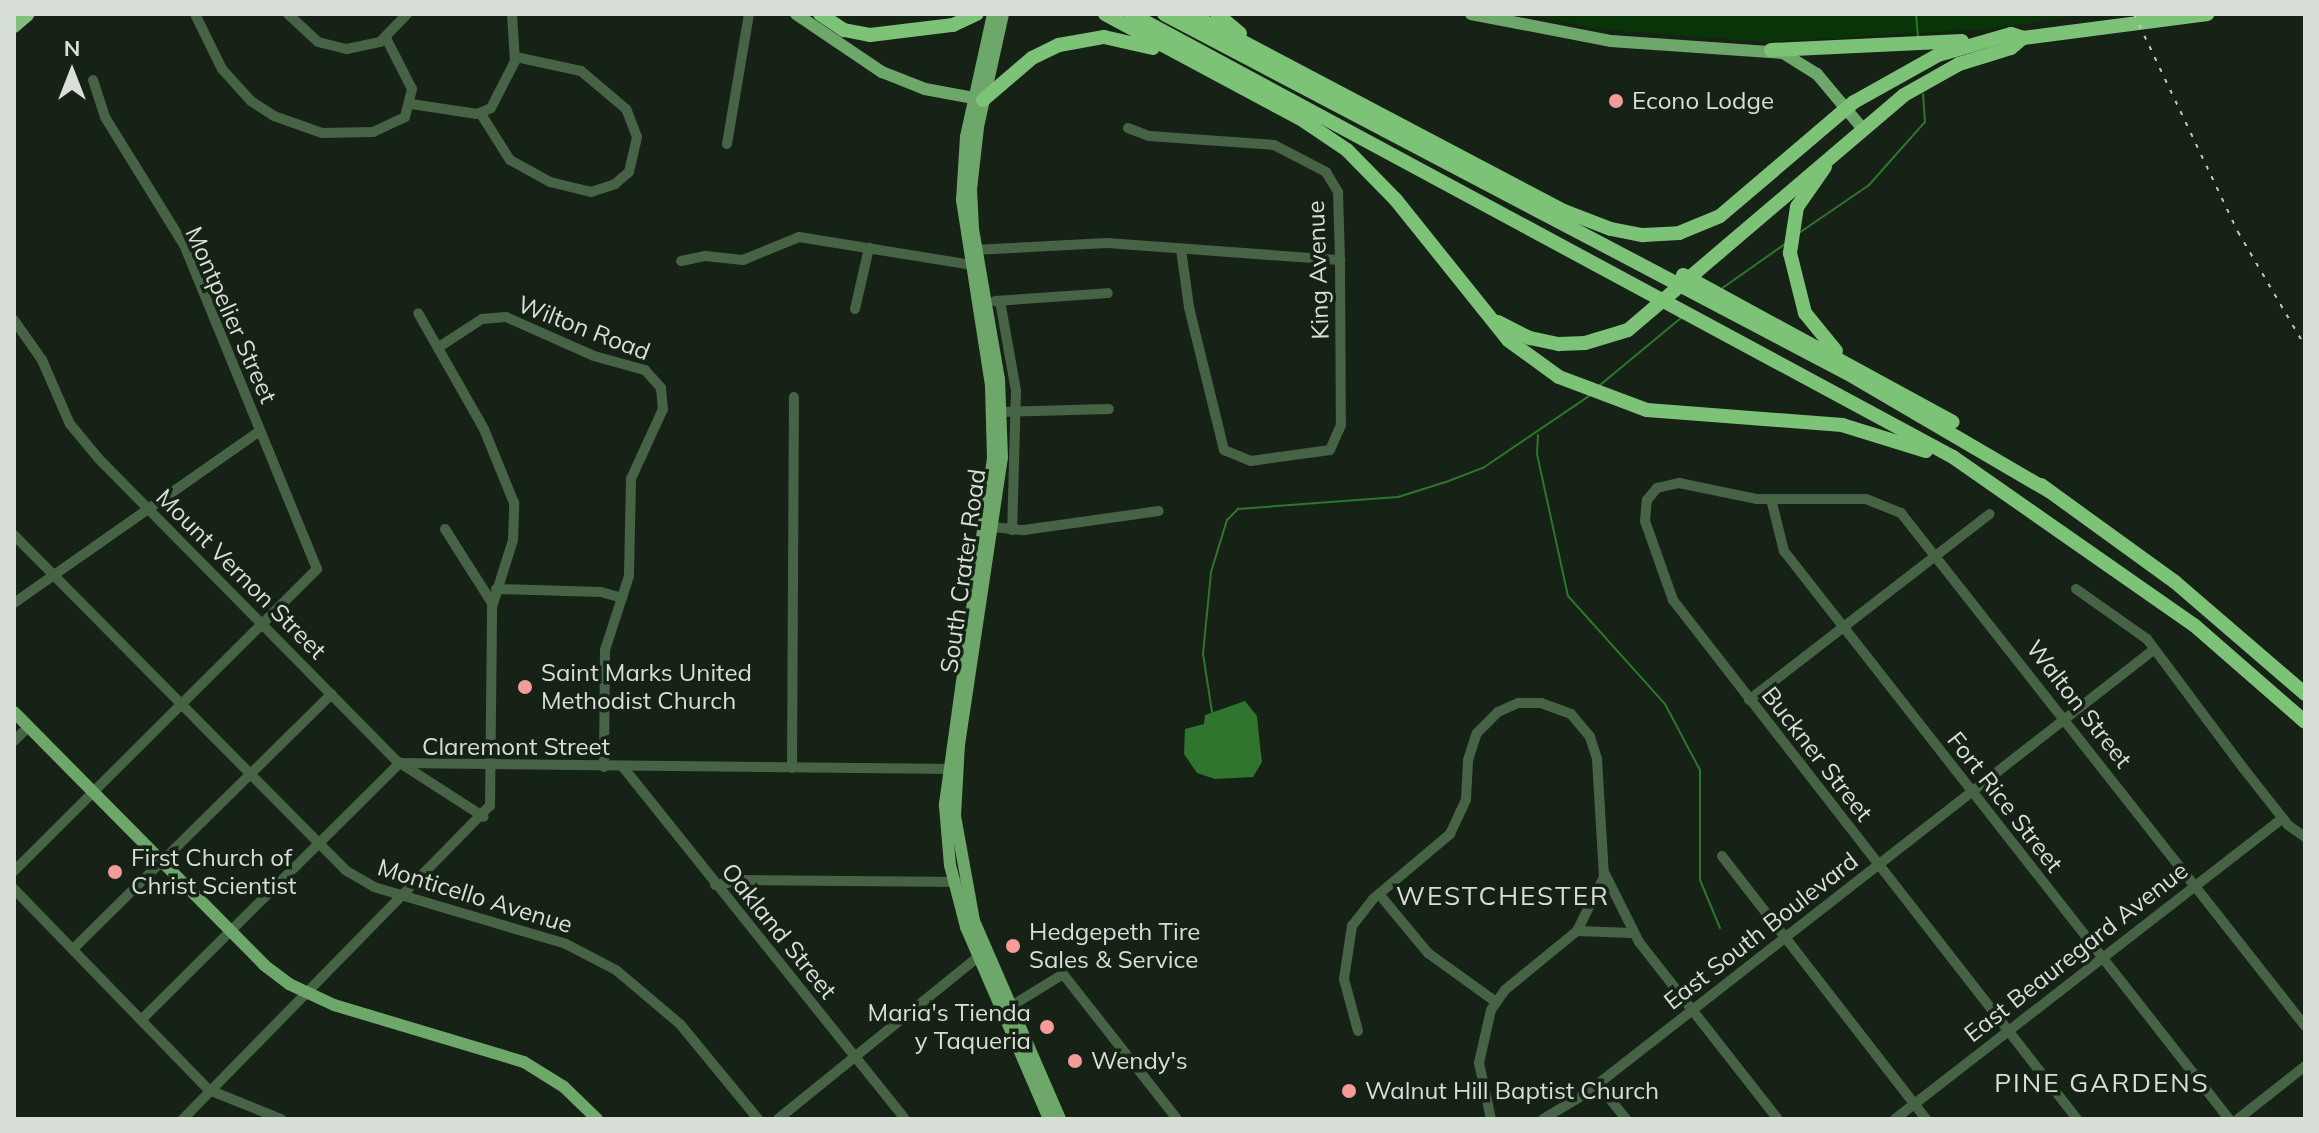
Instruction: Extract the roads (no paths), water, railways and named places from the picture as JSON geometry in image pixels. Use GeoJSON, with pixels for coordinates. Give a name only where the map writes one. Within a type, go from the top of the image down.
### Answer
{"type":"FeatureCollection","features":[{"type":"Feature","properties":{"kind":"highway"},"geometry":{"type":"LineString","coordinates":[[14,26],[28,14]]}},
{"type":"Feature","properties":{"kind":"highway"},"geometry":{"type":"LineString","coordinates":[[820,14],[844,30],[870,35],[953,25],[977,14]]}},
{"type":"Feature","properties":{"kind":"highway"},"geometry":{"type":"LineString","coordinates":[[1105,14],[1301,119],[1363,164],[1481,310],[1542,366],[1603,397],[1666,413],[1870,430],[1914,445],[1995,484]]}},
{"type":"Feature","properties":{"kind":"highway"},"geometry":{"type":"LineString","coordinates":[[1131,14],[1890,420],[1995,484],[2194,625],[2305,722]]}},
{"type":"Feature","properties":{"kind":"highway"},"geometry":{"type":"LineString","coordinates":[[1164,14],[1703,291],[1889,395],[2049,491]]}},
{"type":"Feature","properties":{"kind":"highway"},"geometry":{"type":"LineString","coordinates":[[1190,14],[1570,214],[1675,276]]}},
{"type":"Feature","properties":{"kind":"highway"},"geometry":{"type":"LineString","coordinates":[[1217,14],[1265,53]]}},
{"type":"Feature","properties":{"kind":"highway"},"geometry":{"type":"LineString","coordinates":[[1570,214],[1627,233],[1691,229],[1733,207],[1846,108],[1915,65],[1979,41],[2011,34],[2023,38],[2207,14]]}},
{"type":"Feature","properties":{"kind":"highway"},"geometry":{"type":"LineString","coordinates":[[979,99],[1032,58],[1088,38],[1137,42],[1215,73]]}},
{"type":"Feature","properties":{"kind":"highway"},"geometry":{"type":"LineString","coordinates":[[1481,310],[1516,333],[1545,342],[1585,343],[1618,334],[1655,311],[1862,128],[1934,76],[2011,48],[2023,38]]}},
{"type":"Feature","properties":{"kind":"highway"},"geometry":{"type":"LineString","coordinates":[[1771,50],[1979,41]]}},
{"type":"Feature","properties":{"kind":"highway"},"geometry":{"type":"LineString","coordinates":[[1845,360],[1805,313],[1790,253],[1801,198],[1850,138]]}},
{"type":"Feature","properties":{"kind":"highway"},"geometry":{"type":"LineString","coordinates":[[1703,291],[1845,360],[1934,410],[2175,582],[2305,694]]}},
{"type":"Feature","properties":{"kind":"main road"},"geometry":{"type":"LineString","coordinates":[[796,14],[882,72],[979,99]]}},
{"type":"Feature","properties":{"kind":"main road","name":"South Crater Road"},"geometry":{"type":"LineString","coordinates":[[993,14],[979,99],[971,189],[971,250],[998,411],[952,769],[958,882],[981,954],[1060,1119]]}},
{"type":"Feature","properties":{"kind":"main road","name":"South Crater Road"},"geometry":{"type":"LineString","coordinates":[[979,99],[1003,14]]}},
{"type":"Feature","properties":{"kind":"main road"},"geometry":{"type":"LineString","coordinates":[[1471,14],[1646,46],[1771,50],[1803,63],[1862,128]]}},
{"type":"Feature","properties":{"kind":"main road","name":"South Crater Road"},"geometry":{"type":"LineString","coordinates":[[952,769],[993,527],[998,411],[985,302],[974,266]]}},
{"type":"Feature","properties":{"kind":"main road"},"geometry":{"type":"LineString","coordinates":[[14,712],[264,965],[306,993],[524,1062],[564,1087],[597,1119]]}},
{"type":"Feature","properties":{"kind":"main road","name":"South Crater Road"},"geometry":{"type":"LineString","coordinates":[[1006,1010],[1049,1119]]}},
{"type":"Feature","properties":{"kind":"street"},"geometry":{"type":"LineString","coordinates":[[195,14],[238,88],[264,110],[300,128],[346,135],[396,125],[411,104],[409,81],[386,38]]}},
{"type":"Feature","properties":{"kind":"street"},"geometry":{"type":"LineString","coordinates":[[288,14],[308,37],[328,46],[359,48],[386,38],[407,14]]}},
{"type":"Feature","properties":{"kind":"street"},"geometry":{"type":"LineString","coordinates":[[411,104],[481,114],[493,105],[516,57],[512,14]]}},
{"type":"Feature","properties":{"kind":"street"},"geometry":{"type":"LineString","coordinates":[[727,144],[749,14]]}},
{"type":"Feature","properties":{"kind":"street"},"geometry":{"type":"LineString","coordinates":[[481,114],[502,151],[531,173],[581,192],[615,184],[629,172],[638,146],[626,109],[581,71],[516,57]]}},
{"type":"Feature","properties":{"kind":"street","name":"Montpelier Street"},"geometry":{"type":"LineString","coordinates":[[93,80],[105,117],[184,245],[317,562],[315,573],[263,625]]}},
{"type":"Feature","properties":{"kind":"street","name":"King Avenue"},"geometry":{"type":"LineString","coordinates":[[1128,128],[1149,136],[1274,145],[1293,152],[1326,172],[1338,192],[1340,260],[1341,434],[1334,447],[1317,455],[1251,461],[1228,454],[1221,444],[1189,307],[1181,249]]}},
{"type":"Feature","properties":{"kind":"street"},"geometry":{"type":"LineString","coordinates":[[681,261],[705,256],[743,260],[789,238],[974,266]]}},
{"type":"Feature","properties":{"kind":"street"},"geometry":{"type":"LineString","coordinates":[[971,250],[1093,243],[1340,260]]}},
{"type":"Feature","properties":{"kind":"street"},"geometry":{"type":"LineString","coordinates":[[855,309],[869,248]]}},
{"type":"Feature","properties":{"kind":"street"},"geometry":{"type":"LineString","coordinates":[[985,302],[1108,293]]}},
{"type":"Feature","properties":{"kind":"street"},"geometry":{"type":"LineString","coordinates":[[1000,301],[1017,411],[1012,530]]}},
{"type":"Feature","properties":{"kind":"street"},"geometry":{"type":"LineString","coordinates":[[183,1119],[484,817],[491,802],[492,603],[513,540],[512,493],[439,347],[418,313]]}},
{"type":"Feature","properties":{"kind":"street","name":"Wilton Road"},"geometry":{"type":"LineString","coordinates":[[439,347],[482,319],[506,317],[594,356],[638,367],[657,381],[663,409],[631,479],[631,564],[605,650],[604,767]]}},
{"type":"Feature","properties":{"kind":"street","name":"Mount Vernon Street"},"geometry":{"type":"LineString","coordinates":[[14,320],[42,360],[75,432],[400,763],[484,817]]}},
{"type":"Feature","properties":{"kind":"street"},"geometry":{"type":"LineString","coordinates":[[792,768],[794,397]]}},
{"type":"Feature","properties":{"kind":"street"},"geometry":{"type":"LineString","coordinates":[[998,411],[1109,409]]}},
{"type":"Feature","properties":{"kind":"street"},"geometry":{"type":"LineString","coordinates":[[14,603],[260,431]]}},
{"type":"Feature","properties":{"kind":"street","name":"Buckner Street"},"geometry":{"type":"LineString","coordinates":[[1771,499],[1671,483],[1652,493],[1645,508],[1667,589],[1749,700],[2077,1119]]}},
{"type":"Feature","properties":{"kind":"street","name":"Walton Street"},"geometry":{"type":"LineString","coordinates":[[1771,499],[1878,502],[1908,519],[2305,1026]]}},
{"type":"Feature","properties":{"kind":"street","name":"Fort Rice Street"},"geometry":{"type":"LineString","coordinates":[[1771,499],[1780,543],[2229,1119]]}},
{"type":"Feature","properties":{"kind":"street"},"geometry":{"type":"LineString","coordinates":[[993,527],[1012,530],[1159,511]]}},
{"type":"Feature","properties":{"kind":"street"},"geometry":{"type":"LineString","coordinates":[[1749,700],[1842,625],[1990,514]]}},
{"type":"Feature","properties":{"kind":"street"},"geometry":{"type":"LineString","coordinates":[[445,529],[492,603]]}},
{"type":"Feature","properties":{"kind":"street","name":"Monticello Avenue"},"geometry":{"type":"LineString","coordinates":[[14,535],[354,877],[405,896],[523,929],[616,970],[680,1024],[758,1119]]}},
{"type":"Feature","properties":{"kind":"street"},"geometry":{"type":"LineString","coordinates":[[496,589],[601,592],[622,598]]}},
{"type":"Feature","properties":{"kind":"street"},"geometry":{"type":"LineString","coordinates":[[2076,589],[2143,634],[2152,651],[2283,818],[2305,837]]}},
{"type":"Feature","properties":{"kind":"street"},"geometry":{"type":"LineString","coordinates":[[14,871],[263,625]]}},
{"type":"Feature","properties":{"kind":"street","name":"East South Boulevard"},"geometry":{"type":"LineString","coordinates":[[1543,1119],[1598,1084],[2152,651]]}},
{"type":"Feature","properties":{"kind":"street"},"geometry":{"type":"LineString","coordinates":[[73,949],[332,694]]}},
{"type":"Feature","properties":{"kind":"street"},"geometry":{"type":"LineString","coordinates":[[1358,1031],[1345,987],[1344,952],[1357,917],[1379,894],[1450,834],[1466,799],[1470,750],[1489,719],[1508,707],[1530,702],[1565,710],[1578,720],[1594,748],[1605,872],[1633,933],[1778,1119]]}},
{"type":"Feature","properties":{"kind":"street"},"geometry":{"type":"LineString","coordinates":[[14,741],[28,727]]}},
{"type":"Feature","properties":{"kind":"street","name":"Claremont Street"},"geometry":{"type":"LineString","coordinates":[[142,1019],[400,763],[491,767],[952,769]]}},
{"type":"Feature","properties":{"kind":"street","name":"Oakland Street"},"geometry":{"type":"LineString","coordinates":[[623,767],[905,1119]]}},
{"type":"Feature","properties":{"kind":"street","name":"East Beauregard Avenue"},"geometry":{"type":"LineString","coordinates":[[1895,1119],[2283,818]]}},
{"type":"Feature","properties":{"kind":"street"},"geometry":{"type":"LineString","coordinates":[[1722,856],[1926,1119]]}},
{"type":"Feature","properties":{"kind":"street"},"geometry":{"type":"LineString","coordinates":[[1491,1119],[1479,1049],[1496,1002],[1577,931],[1597,900],[1605,872]]}},
{"type":"Feature","properties":{"kind":"street"},"geometry":{"type":"LineString","coordinates":[[715,885],[744,880],[958,882]]}},
{"type":"Feature","properties":{"kind":"street"},"geometry":{"type":"LineString","coordinates":[[14,889],[209,1090],[281,1119]]}},
{"type":"Feature","properties":{"kind":"street"},"geometry":{"type":"LineString","coordinates":[[1379,894],[1428,953],[1496,1002]]}},
{"type":"Feature","properties":{"kind":"street"},"geometry":{"type":"LineString","coordinates":[[1577,931],[1633,933]]}},
{"type":"Feature","properties":{"kind":"street"},"geometry":{"type":"LineString","coordinates":[[778,1119],[981,954]]}},
{"type":"Feature","properties":{"kind":"street"},"geometry":{"type":"LineString","coordinates":[[1006,1010],[1059,974],[1066,977],[1177,1119]]}},
{"type":"Feature","properties":{"kind":"street"},"geometry":{"type":"LineString","coordinates":[[2238,1119],[2305,1066]]}},
{"type":"Feature","properties":{"kind":"street"},"geometry":{"type":"LineString","coordinates":[[1598,1084],[1626,1119]]}},
{"type":"Feature","properties":{"kind":"waterway"},"geometry":{"type":"LineString","coordinates":[[1916,14],[1918,38]]}},
{"type":"Feature","properties":{"kind":"waterway"},"geometry":{"type":"LineString","coordinates":[[1799,233],[1869,185],[1925,122],[1923,94]]}},
{"type":"Feature","properties":{"kind":"waterway"},"geometry":{"type":"LineString","coordinates":[[1721,289],[1785,244]]}},
{"type":"Feature","properties":{"kind":"waterway"},"geometry":{"type":"LineString","coordinates":[[1600,385],[1681,318]]}},
{"type":"Feature","properties":{"kind":"waterway"},"geometry":{"type":"LineString","coordinates":[[1212,712],[1203,654],[1211,572],[1227,520],[1238,509],[1398,497],[1446,482],[1483,468],[1589,396]]}},
{"type":"Feature","properties":{"kind":"waterway"},"geometry":{"type":"LineString","coordinates":[[1538,435],[1537,454],[1568,596],[1665,704],[1700,770],[1700,880],[1720,928]]}},
{"type":"Feature","properties":{"kind":"railway"},"geometry":{"type":"LineString","coordinates":[[2134,14],[2238,232],[2305,346]]}},
{"type":"Feature","properties":{"kind":"place","name":"Econo Lodge"},"geometry":{"type":"Point","coordinates":[1616,101]}},
{"type":"Feature","properties":{"kind":"place","name":"Saint Marks United Methodist Church"},"geometry":{"type":"Point","coordinates":[525,687]}},
{"type":"Feature","properties":{"kind":"place","name":"First Church of Christ Scientist"},"geometry":{"type":"Point","coordinates":[115,872]}},
{"type":"Feature","properties":{"kind":"place","name":"Hedgepeth Tire Sales & Service"},"geometry":{"type":"Point","coordinates":[1013,946]}},
{"type":"Feature","properties":{"kind":"place","name":"Maria's Tienda y Taqueria"},"geometry":{"type":"Point","coordinates":[1047,1027]}},
{"type":"Feature","properties":{"kind":"place","name":"Wendy's"},"geometry":{"type":"Point","coordinates":[1075,1061]}},
{"type":"Feature","properties":{"kind":"place","name":"Walnut Hill Baptist Church"},"geometry":{"type":"Point","coordinates":[1349,1091]}},
{"type":"Feature","properties":{"kind":"district","name":"WESTCHESTER"},"geometry":{"type":"Point","coordinates":[1503,896]}},
{"type":"Feature","properties":{"kind":"district","name":"PINE GARDENS"},"geometry":{"type":"Point","coordinates":[2102,1083]}}]}
